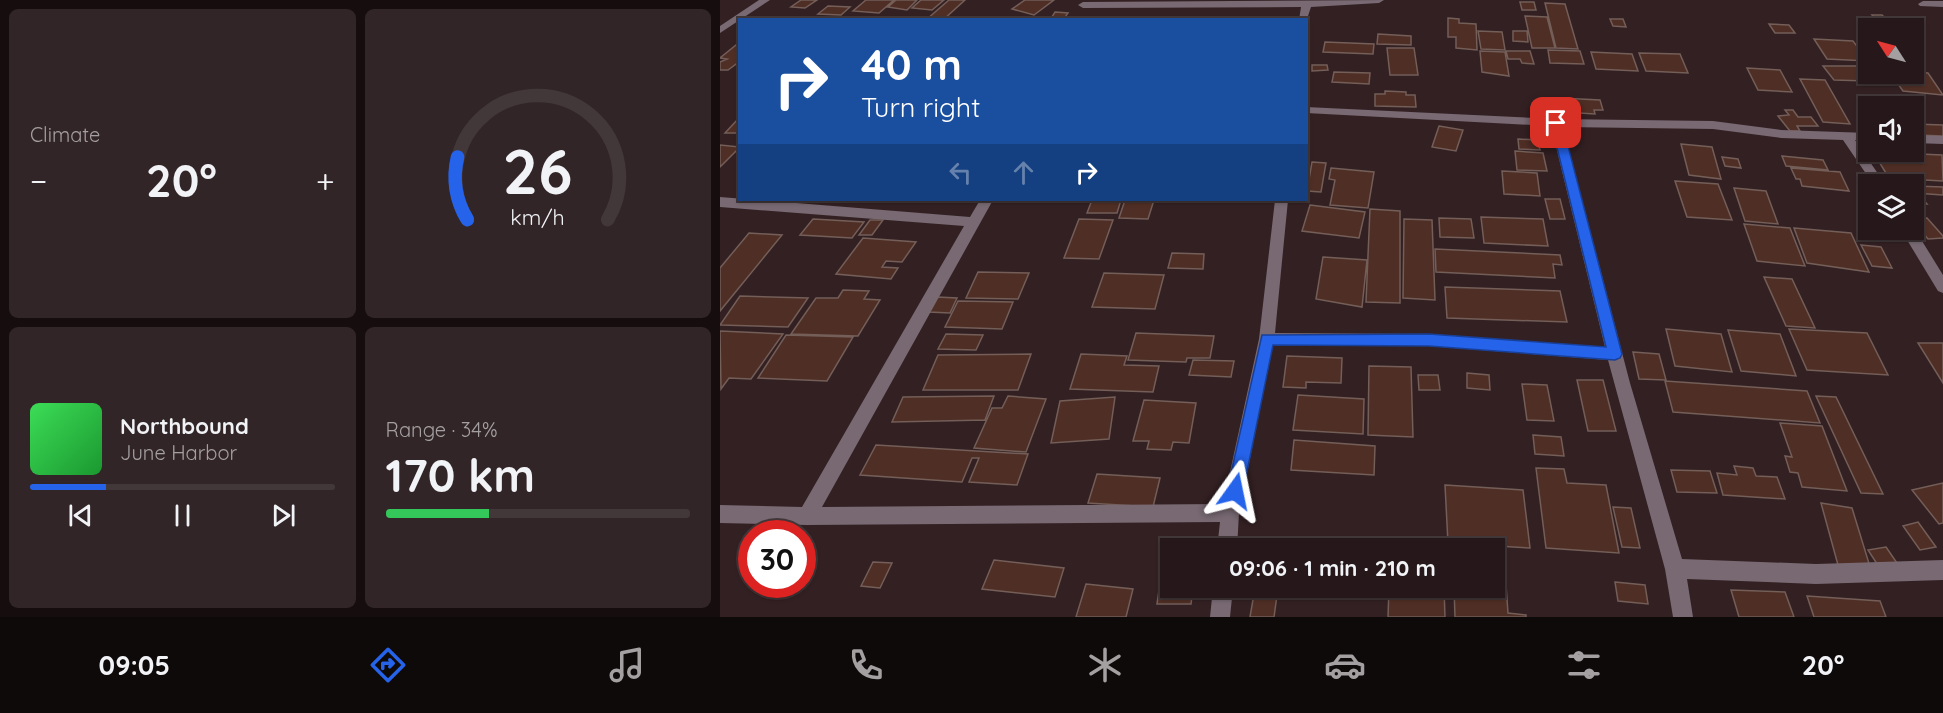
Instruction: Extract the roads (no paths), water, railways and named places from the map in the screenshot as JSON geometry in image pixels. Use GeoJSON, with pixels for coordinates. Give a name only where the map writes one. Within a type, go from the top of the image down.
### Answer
{"type":"FeatureCollection","features":[{"type":"Feature","properties":{"kind":"street"},"geometry":{"type":"LineString","coordinates":[[720,30],[765,0]]}},
{"type":"Feature","properties":{"kind":"street"},"geometry":{"type":"LineString","coordinates":[[1082,6],[1306,4],[1379,0]]}},
{"type":"Feature","properties":{"kind":"street"},"geometry":{"type":"LineString","coordinates":[[1923,4],[1943,3]]}},
{"type":"Feature","properties":{"kind":"street"},"geometry":{"type":"LineString","coordinates":[[1304,18],[1306,4]]}},
{"type":"Feature","properties":{"kind":"street"},"geometry":{"type":"LineString","coordinates":[[1308,110],[1556,123],[1713,125],[1781,134],[1858,137]]}},
{"type":"Feature","properties":{"kind":"street"},"geometry":{"type":"LineString","coordinates":[[1556,123],[1615,354],[1675,569],[1683,617]]}},
{"type":"Feature","properties":{"kind":"street"},"geometry":{"type":"LineString","coordinates":[[1847,137],[1872,174]]}},
{"type":"Feature","properties":{"kind":"street"},"geometry":{"type":"LineString","coordinates":[[1924,139],[1943,140]]}},
{"type":"Feature","properties":{"kind":"street"},"geometry":{"type":"LineString","coordinates":[[807,516],[985,201]]}},
{"type":"Feature","properties":{"kind":"street"},"geometry":{"type":"LineString","coordinates":[[1228,538],[1230,513],[1267,339],[1281,201]]}},
{"type":"Feature","properties":{"kind":"street"},"geometry":{"type":"LineString","coordinates":[[720,202],[974,222]]}},
{"type":"Feature","properties":{"kind":"street"},"geometry":{"type":"LineString","coordinates":[[1914,240],[1943,287]]}},
{"type":"Feature","properties":{"kind":"street"},"geometry":{"type":"LineString","coordinates":[[1267,339],[1429,340],[1615,354]]}},
{"type":"Feature","properties":{"kind":"street"},"geometry":{"type":"LineString","coordinates":[[720,514],[807,516],[1230,513]]}},
{"type":"Feature","properties":{"kind":"street"},"geometry":{"type":"LineString","coordinates":[[1675,569],[1816,574],[1943,570]]}},
{"type":"Feature","properties":{"kind":"street"},"geometry":{"type":"LineString","coordinates":[[1220,617],[1222,598]]}}]}
